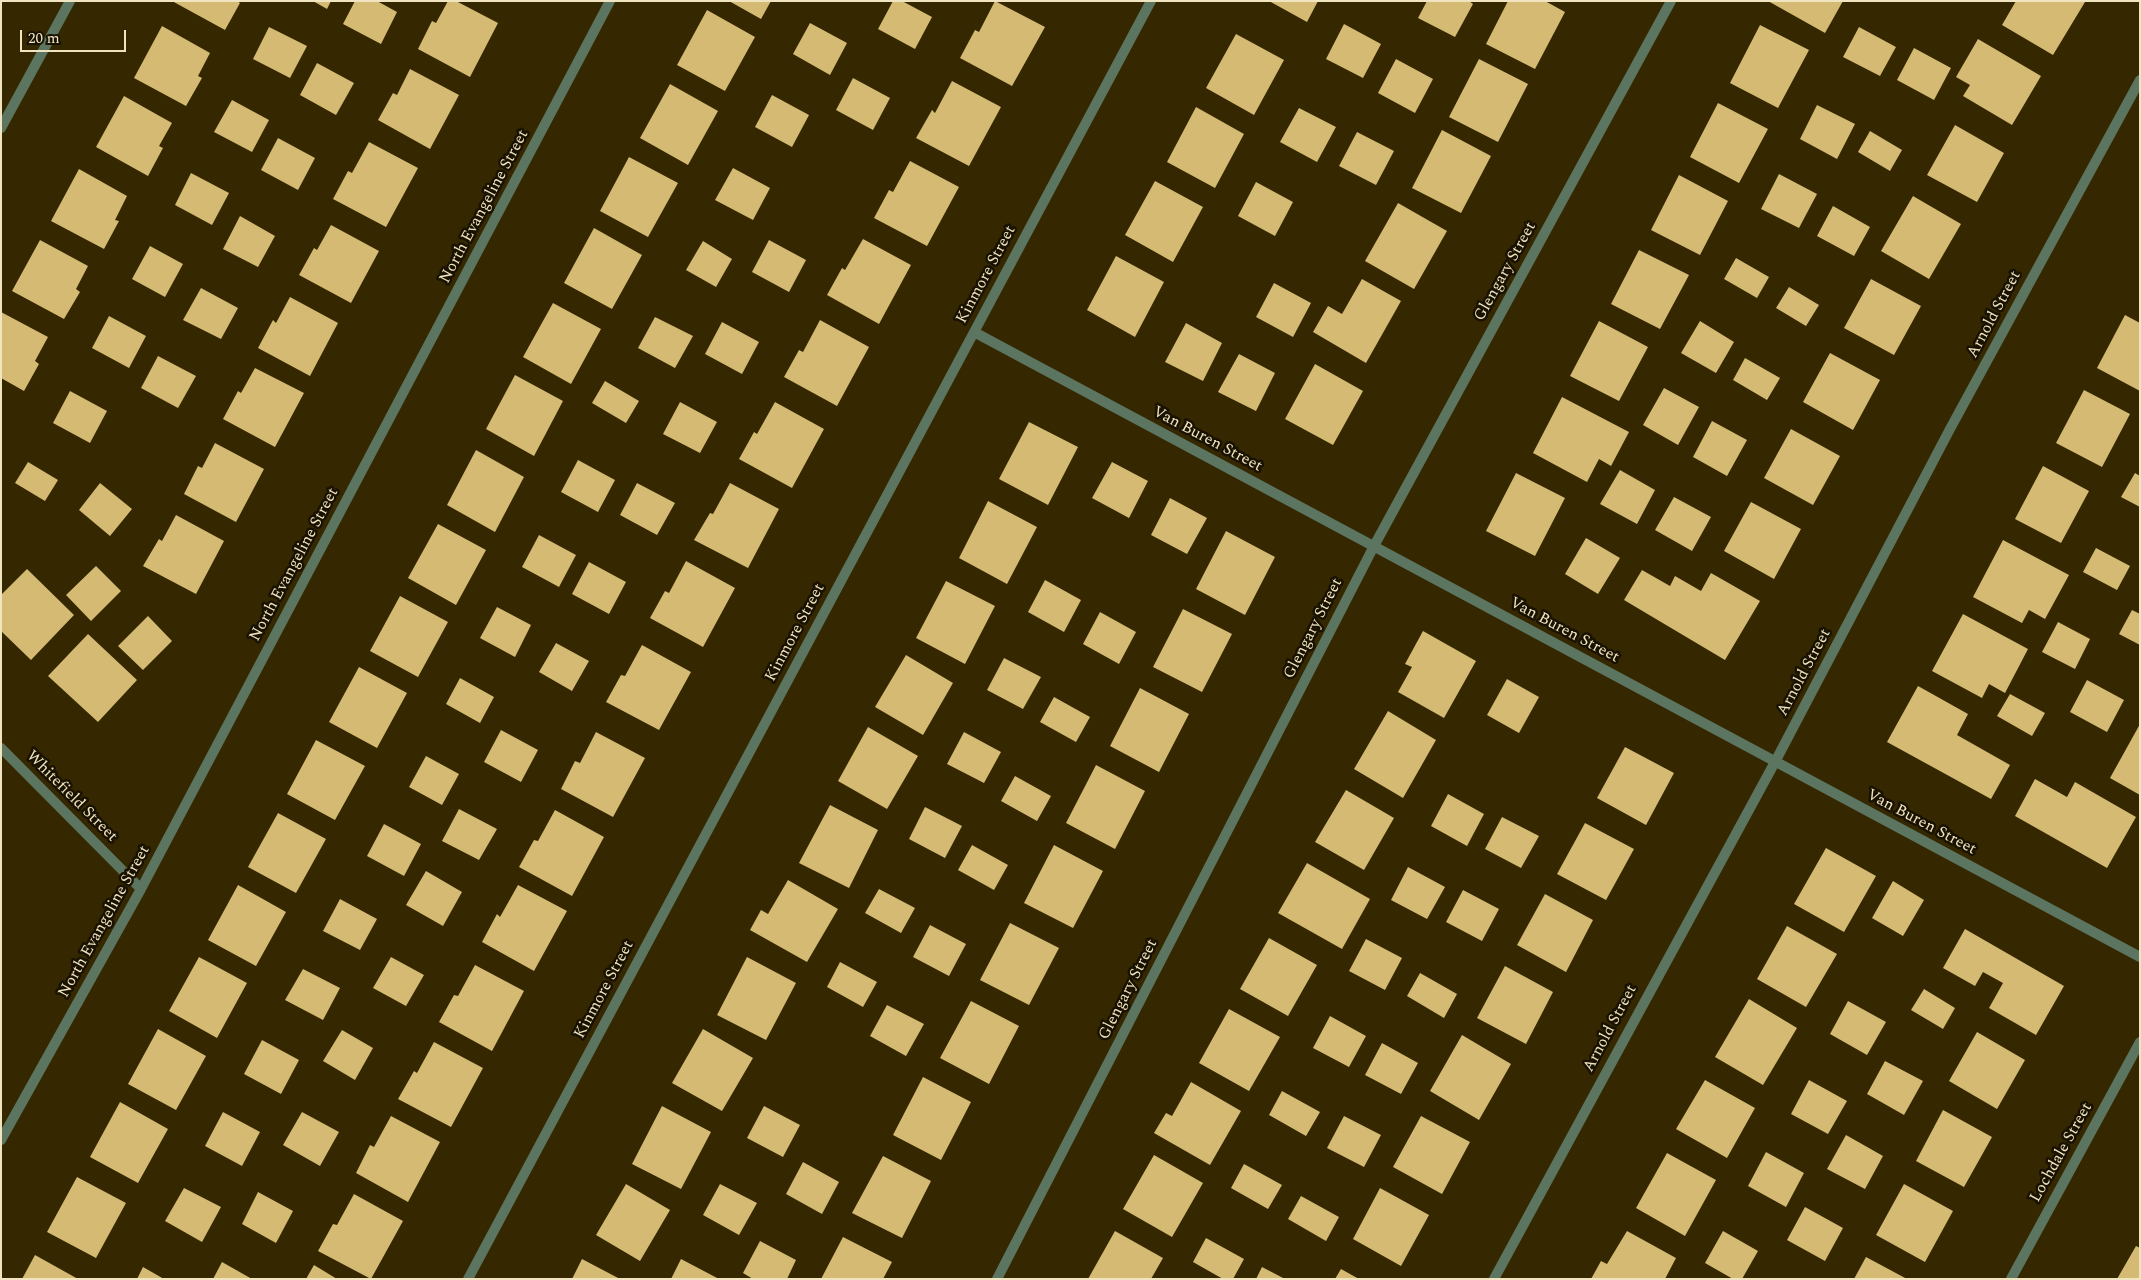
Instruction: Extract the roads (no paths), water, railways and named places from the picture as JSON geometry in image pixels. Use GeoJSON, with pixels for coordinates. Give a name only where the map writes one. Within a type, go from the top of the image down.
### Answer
{"type":"FeatureCollection","features":[{"type":"Feature","properties":{"kind":"street"},"geometry":{"type":"LineString","coordinates":[[1,128],[70,1]]}},
{"type":"Feature","properties":{"kind":"street","name":"North Evangeline Street"},"geometry":{"type":"LineString","coordinates":[[1,1140],[141,889],[610,1]]}},
{"type":"Feature","properties":{"kind":"street","name":"Kinmore Street"},"geometry":{"type":"LineString","coordinates":[[468,1279],[1152,1]]}},
{"type":"Feature","properties":{"kind":"street","name":"Glengary Street"},"geometry":{"type":"LineString","coordinates":[[997,1279],[1374,546],[1671,1]]}},
{"type":"Feature","properties":{"kind":"street","name":"Arnold Street"},"geometry":{"type":"LineString","coordinates":[[1494,1279],[1775,762],[1950,429],[2140,80]]}},
{"type":"Feature","properties":{"kind":"street","name":"Van Buren Street"},"geometry":{"type":"LineString","coordinates":[[974,332],[2140,957]]}},
{"type":"Feature","properties":{"kind":"street","name":"Whitefield Street"},"geometry":{"type":"LineString","coordinates":[[1,748],[141,889]]}},
{"type":"Feature","properties":{"kind":"street","name":"Lochdale Street"},"geometry":{"type":"LineString","coordinates":[[2011,1279],[2140,1042]]}}]}
